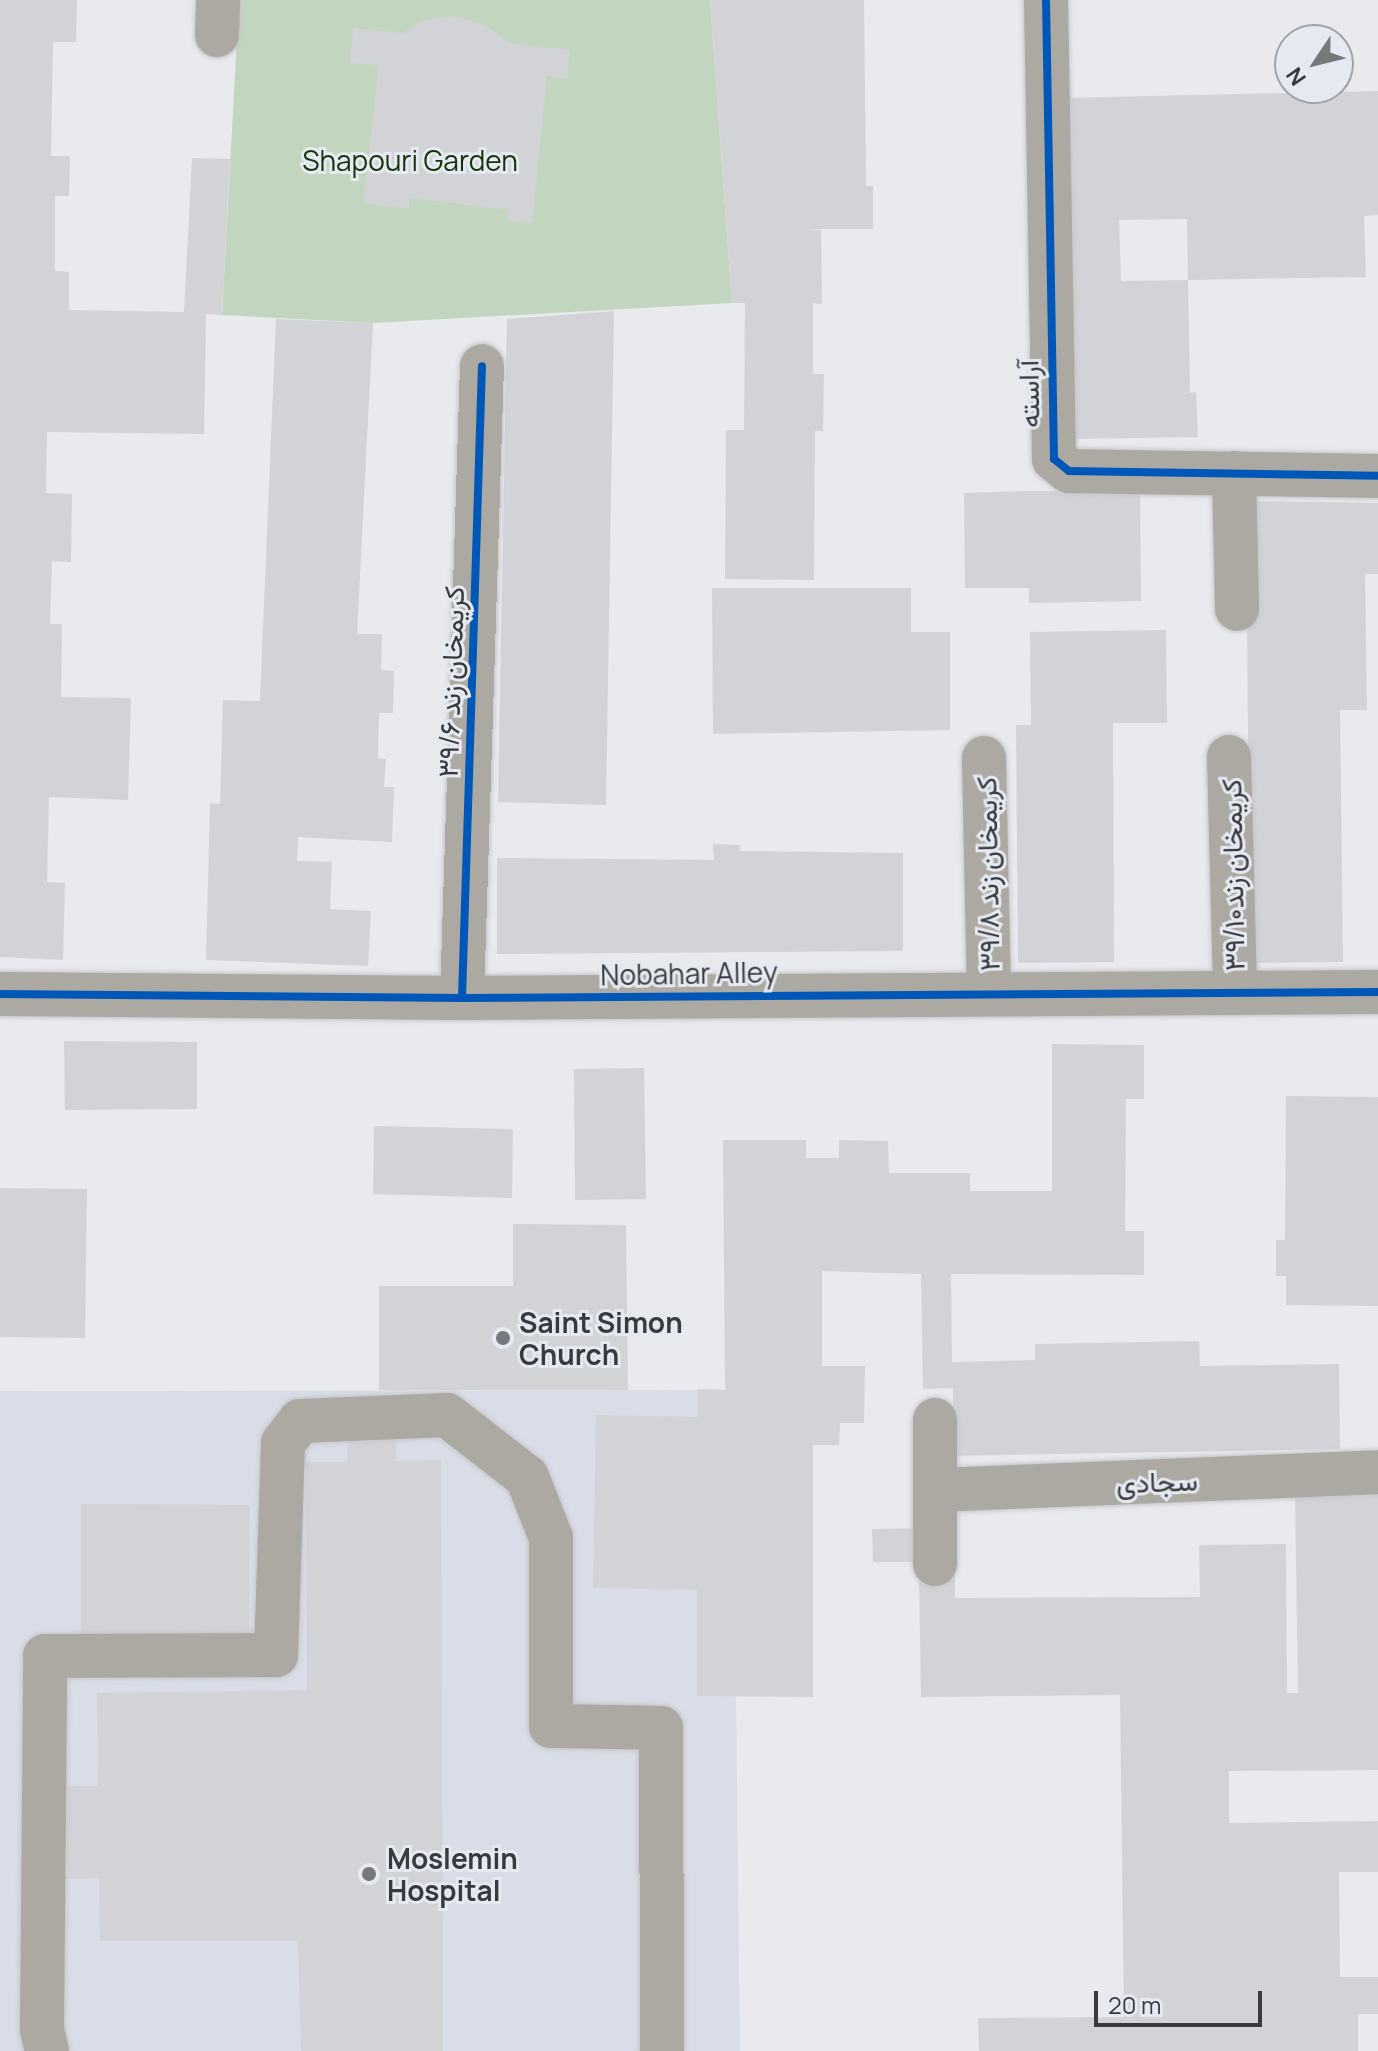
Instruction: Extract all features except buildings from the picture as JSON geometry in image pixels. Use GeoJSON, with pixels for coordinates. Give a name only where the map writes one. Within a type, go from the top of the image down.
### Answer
{"type":"FeatureCollection","features":[{"type":"Feature","properties":{"kind":"street","name":"آراسته"},"geometry":{"type":"LineString","coordinates":[[1046,0],[1054,459],[1069,471],[1378,476]]}},
{"type":"Feature","properties":{"kind":"street","name":"کریمخان زند ۳۹/۶"},"geometry":{"type":"LineString","coordinates":[[462,998],[482,366]]}},
{"type":"Feature","properties":{"kind":"street"},"geometry":{"type":"LineString","coordinates":[[1234,473],[1237,609]]}},
{"type":"Feature","properties":{"kind":"street","name":"کریمخان زند۳۹/۱۰"},"geometry":{"type":"LineString","coordinates":[[1229,757],[1235,993]]}},
{"type":"Feature","properties":{"kind":"street","name":"کریمخان زند ۳۹/۸"},"geometry":{"type":"LineString","coordinates":[[984,758],[989,991]]}},
{"type":"Feature","properties":{"kind":"street","name":"Nobahar Alley"},"geometry":{"type":"LineString","coordinates":[[0,994],[462,998],[989,991],[1378,992]]}},
{"type":"Feature","properties":{"kind":"street"},"geometry":{"type":"LineString","coordinates":[[47,2051],[42,2029],[45,1656],[276,1655],[283,1443],[300,1421],[447,1415],[527,1477],[551,1538],[551,1726],[661,1728],[662,2051]]}},
{"type":"Feature","properties":{"kind":"street"},"geometry":{"type":"LineString","coordinates":[[935,1420],[935,1564]]}},
{"type":"Feature","properties":{"kind":"street","name":"سجادی"},"geometry":{"type":"LineString","coordinates":[[937,1490],[1378,1472]]}},
{"type":"Feature","properties":{"kind":"shaded area","name":"Moslemin Hospital"},"geometry":{"type":"Polygon","coordinates":[[[699,1390],[697,1695],[736,1696],[740,2051],[0,2051],[0,1391],[699,1390]]]}},
{"type":"Feature","properties":{"kind":"green space","name":"Shapouri Garden"},"geometry":{"type":"Polygon","coordinates":[[[239,0],[710,0],[732,303],[373,323],[222,315],[239,0]]]}},
{"type":"Feature","properties":{"kind":"cycle path"},"geometry":{"type":"LineString","coordinates":[[1046,0],[1054,459],[1069,471],[1378,476]]}},
{"type":"Feature","properties":{"kind":"cycle path"},"geometry":{"type":"LineString","coordinates":[[462,998],[482,366]]}},
{"type":"Feature","properties":{"kind":"cycle path"},"geometry":{"type":"LineString","coordinates":[[0,994],[462,998],[1378,992]]}},
{"type":"Feature","properties":{"kind":"place","name":"Saint Simon Church"},"geometry":{"type":"Point","coordinates":[503,1338]}},
{"type":"Feature","properties":{"kind":"place","name":"Moslemin Hospital"},"geometry":{"type":"Point","coordinates":[369,1874]}}]}
